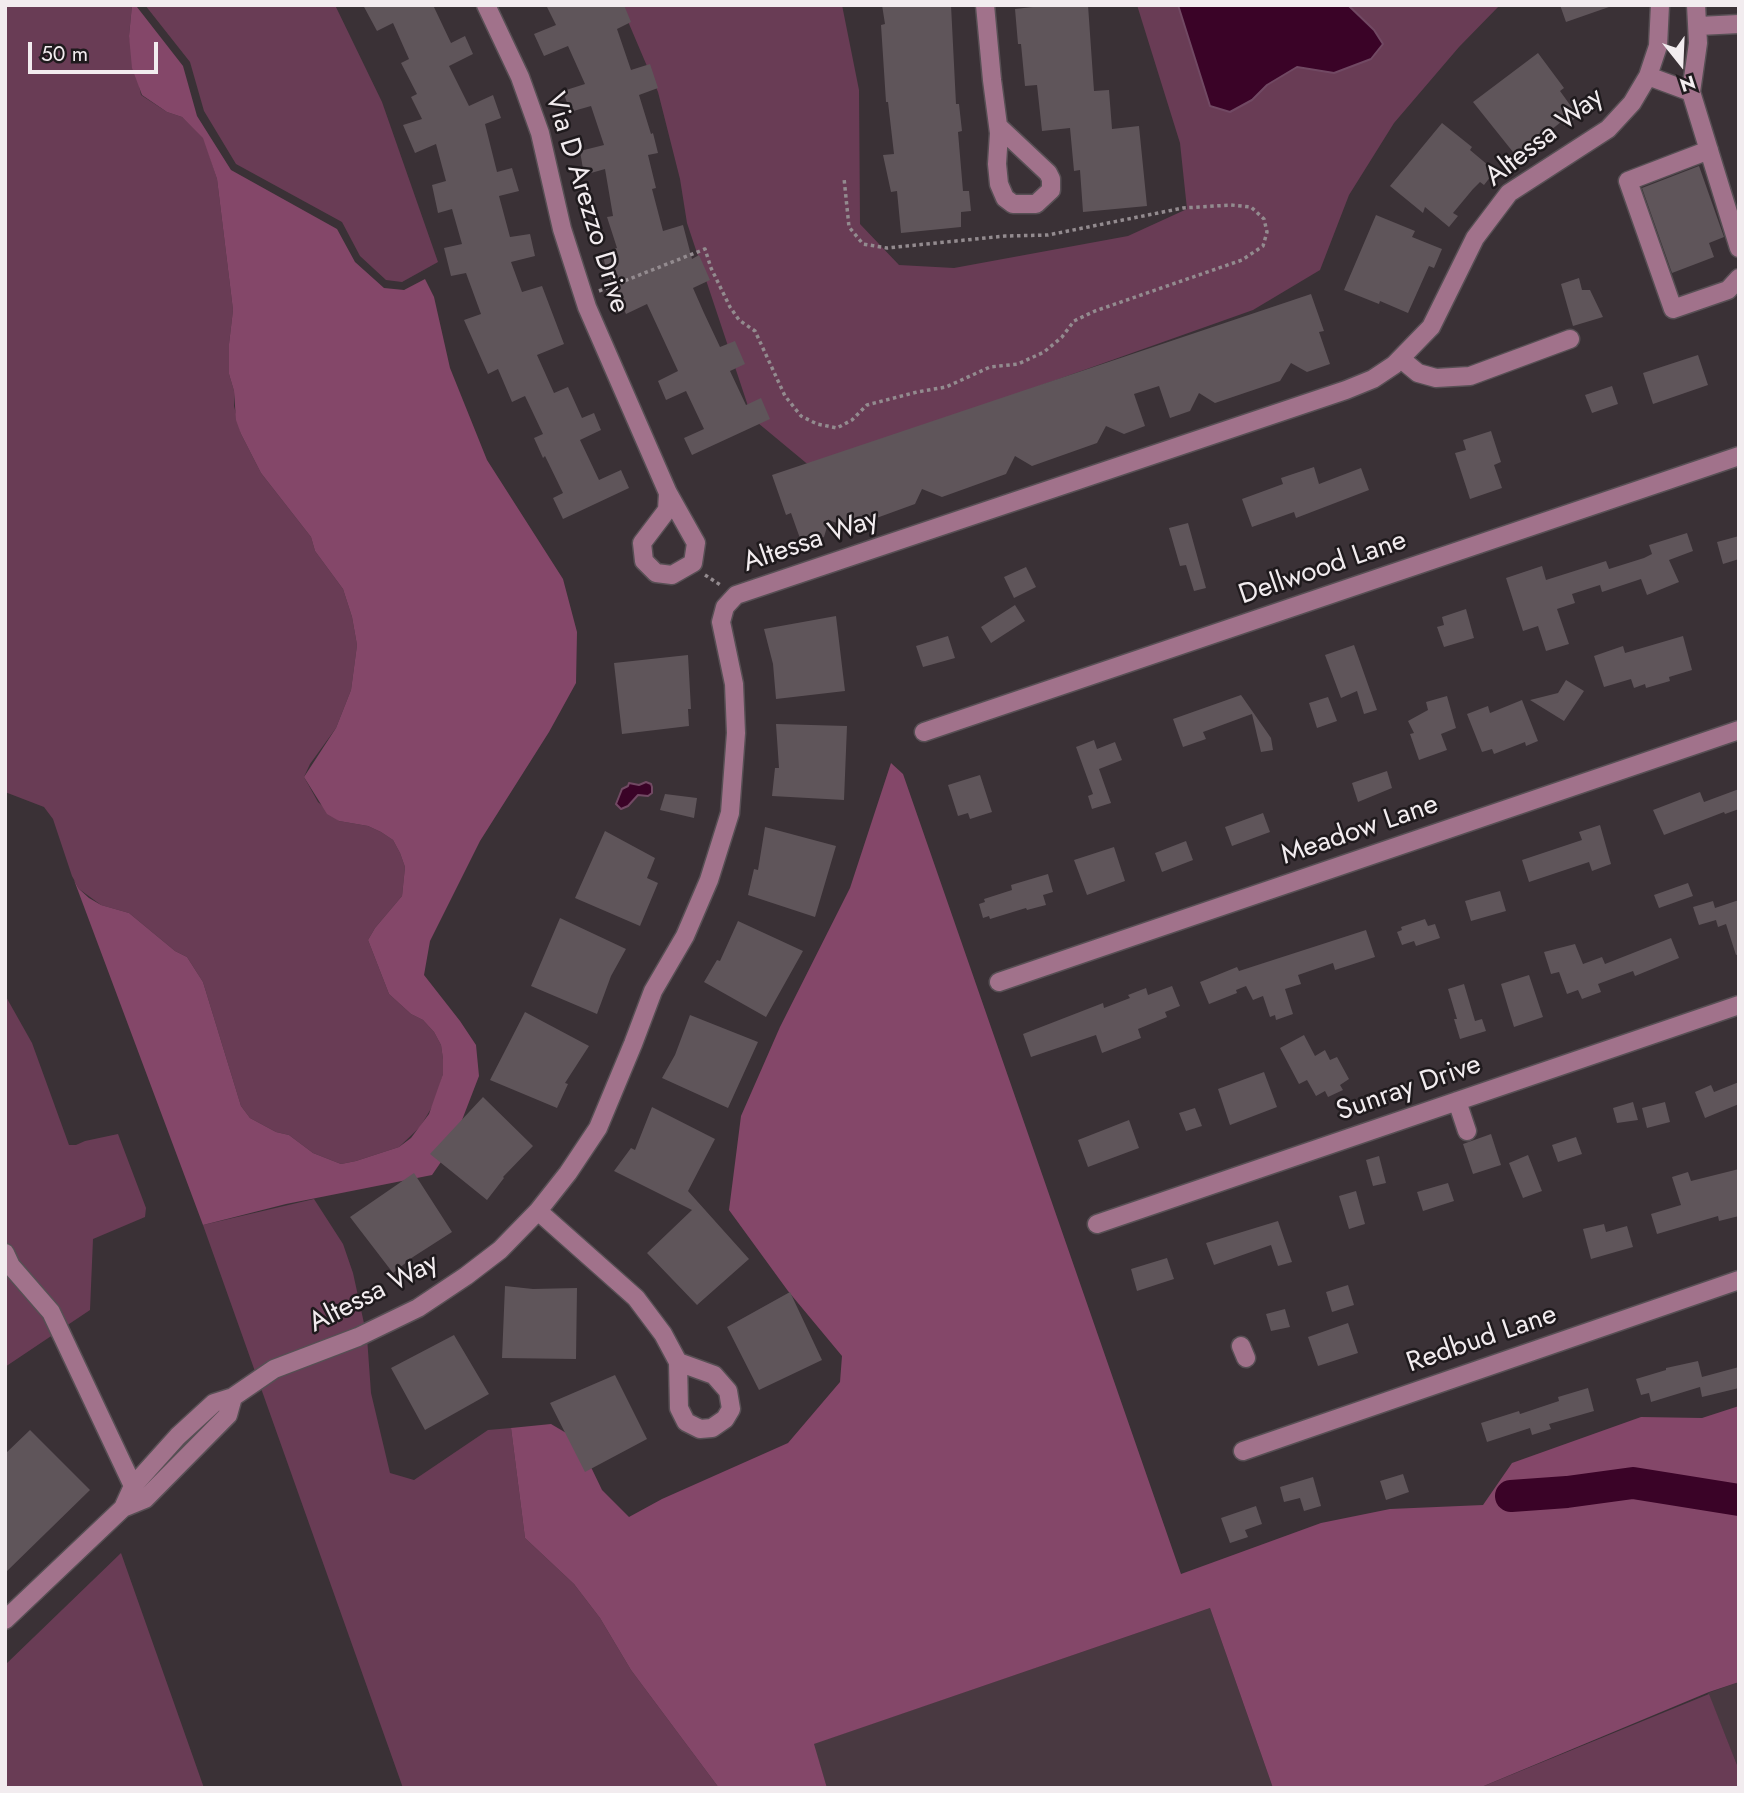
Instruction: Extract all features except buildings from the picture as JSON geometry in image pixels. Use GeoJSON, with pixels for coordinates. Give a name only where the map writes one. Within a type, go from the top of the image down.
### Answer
{"type":"FeatureCollection","features":[{"type":"Feature","properties":{"kind":"street","name":"Via D Arezzo Drive"},"geometry":{"type":"LineString","coordinates":[[486,5],[520,77],[540,133],[562,229],[584,297],[668,493],[696,543],[696,552],[690,565]]}},
{"type":"Feature","properties":{"kind":"street"},"geometry":{"type":"LineString","coordinates":[[985,5],[998,126]]}},
{"type":"Feature","properties":{"kind":"street","name":"Altessa Way"},"geometry":{"type":"LineString","coordinates":[[123,1508],[133,1486],[178,1436],[214,1403],[233,1397],[274,1369],[358,1337],[418,1308],[500,1250],[538,1211],[568,1173],[598,1128],[634,1044],[653,990],[685,936],[709,880],[730,813],[736,733],[734,684],[721,622],[724,607],[734,597],[1373,379],[1401,359],[1432,327],[1475,238],[1509,193],[1608,130],[1632,103],[1648,76],[1658,46],[1660,5]]}},
{"type":"Feature","properties":{"kind":"street"},"geometry":{"type":"LineString","coordinates":[[1696,5],[1699,26],[1691,92],[1739,248]]}},
{"type":"Feature","properties":{"kind":"street"},"geometry":{"type":"LineString","coordinates":[[1699,26],[1739,24]]}},
{"type":"Feature","properties":{"kind":"street"},"geometry":{"type":"LineString","coordinates":[[1648,76],[1691,92]]}},
{"type":"Feature","properties":{"kind":"street"},"geometry":{"type":"LineString","coordinates":[[1709,150],[1628,181],[1673,309],[1728,290],[1739,278]]}},
{"type":"Feature","properties":{"kind":"street"},"geometry":{"type":"LineString","coordinates":[[1401,359],[1418,373],[1436,378],[1470,376],[1570,339]]}},
{"type":"Feature","properties":{"kind":"street","name":"Dellwood Lane"},"geometry":{"type":"LineString","coordinates":[[924,732],[1739,456]]}},
{"type":"Feature","properties":{"kind":"street"},"geometry":{"type":"LineString","coordinates":[[668,493],[667,509],[642,543],[644,561],[656,573],[672,575],[690,565]]}},
{"type":"Feature","properties":{"kind":"street","name":"Meadow Lane"},"geometry":{"type":"LineString","coordinates":[[999,982],[1739,730]]}},
{"type":"Feature","properties":{"kind":"street","name":"Sunray Drive"},"geometry":{"type":"LineString","coordinates":[[1097,1224],[1739,1005]]}},
{"type":"Feature","properties":{"kind":"street"},"geometry":{"type":"LineString","coordinates":[[1457,1101],[1467,1131]]}},
{"type":"Feature","properties":{"kind":"street"},"geometry":{"type":"LineString","coordinates":[[538,1211],[636,1298],[663,1334],[678,1362]]}},
{"type":"Feature","properties":{"kind":"street"},"geometry":{"type":"LineString","coordinates":[[5,1253],[11,1266],[51,1312],[133,1486]]}},
{"type":"Feature","properties":{"kind":"street","name":"Redbud Lane"},"geometry":{"type":"LineString","coordinates":[[1242,1451],[1739,1280]]}},
{"type":"Feature","properties":{"kind":"street","name":"Altessa Way"},"geometry":{"type":"LineString","coordinates":[[5,1620],[123,1508],[145,1499],[228,1415],[233,1397]]}},
{"type":"Feature","properties":{"kind":"path"},"geometry":{"type":"LineString","coordinates":[[584,297],[705,249],[730,307],[738,320],[755,331],[785,396],[801,416],[817,424],[837,428],[852,420],[867,405],[946,387],[990,367],[1018,364],[1044,352],[1062,337],[1074,321],[1095,311],[1242,260],[1263,246],[1267,232],[1264,219],[1251,208],[1231,205],[1183,208],[1048,235],[1005,236],[887,248],[863,244],[849,227],[844,178]]}},
{"type":"Feature","properties":{"kind":"path"},"geometry":{"type":"LineString","coordinates":[[690,565],[734,597]]}},
{"type":"Feature","properties":{"kind":"shaded area"},"geometry":{"type":"Polygon","coordinates":[[[5,5],[132,5],[129,36],[141,95],[167,112],[182,117],[204,138],[217,179],[233,310],[229,374],[241,434],[261,473],[311,537],[315,551],[343,589],[352,617],[357,645],[351,690],[336,728],[304,777],[318,802],[339,821],[368,826],[381,832],[393,840],[400,853],[405,867],[402,896],[368,940],[389,994],[434,1032],[441,1045],[443,1059],[443,1074],[435,1102],[420,1127],[399,1147],[356,1161],[341,1164],[313,1153],[289,1135],[276,1132],[250,1118],[241,1106],[203,982],[187,957],[175,951],[129,913],[101,905],[79,889],[53,819],[44,807],[5,792],[5,5]]]}},
{"type":"Feature","properties":{"kind":"shaded area"},"geometry":{"type":"Polygon","coordinates":[[[132,5],[137,7],[183,66],[197,116],[231,170],[337,229],[355,262],[384,288],[404,290],[425,279],[434,297],[450,368],[487,460],[563,579],[577,632],[576,683],[549,732],[480,841],[430,941],[424,975],[476,1045],[479,1076],[452,1146],[432,1175],[286,1204],[203,1225],[74,880],[89,898],[101,905],[129,913],[175,951],[187,957],[203,982],[241,1106],[250,1118],[276,1132],[289,1135],[313,1153],[341,1164],[399,1147],[411,1138],[429,1114],[443,1074],[443,1059],[441,1045],[434,1032],[389,994],[368,940],[402,896],[405,867],[400,853],[393,840],[381,832],[368,826],[339,821],[327,814],[304,777],[336,728],[351,690],[357,645],[352,617],[343,589],[315,551],[311,537],[261,473],[241,434],[236,420],[234,391],[229,374],[233,310],[217,179],[203,138],[182,117],[167,112],[142,95],[132,68],[129,36],[132,5]]]}},
{"type":"Feature","properties":{"kind":"shaded area"},"geometry":{"type":"Polygon","coordinates":[[[145,5],[335,5],[382,102],[438,262],[402,282],[386,280],[360,256],[342,222],[236,164],[204,111],[190,62],[145,5]]]}},
{"type":"Feature","properties":{"kind":"shaded area"},"geometry":{"type":"Polygon","coordinates":[[[621,5],[842,5],[859,90],[860,224],[899,265],[954,268],[1128,236],[1187,209],[1180,143],[1137,5],[1178,5],[1210,106],[1252,100],[1267,85],[1297,66],[1334,73],[1374,30],[1348,5],[1500,5],[1459,47],[1394,123],[1349,195],[1320,270],[1253,310],[811,467],[752,418],[687,223],[680,179],[658,92],[621,5]]]}},
{"type":"Feature","properties":{"kind":"shaded area"},"geometry":{"type":"Polygon","coordinates":[[[1178,5],[1348,5],[1374,30],[1383,44],[1371,59],[1334,73],[1297,67],[1267,85],[1252,100],[1230,112],[1210,106],[1178,5]]]}},
{"type":"Feature","properties":{"kind":"shaded area"},"geometry":{"type":"Polygon","coordinates":[[[891,763],[903,774],[1181,1574],[1321,1523],[1390,1509],[1483,1505],[1512,1463],[1641,1417],[1702,1418],[1739,1406],[1739,1682],[1479,1788],[1273,1788],[1210,1608],[814,1744],[827,1788],[719,1788],[631,1670],[600,1618],[574,1584],[525,1538],[511,1428],[551,1424],[578,1440],[602,1490],[629,1517],[662,1499],[788,1443],[840,1382],[842,1356],[788,1291],[729,1210],[741,1116],[780,1027],[850,888],[891,763]]]}},
{"type":"Feature","properties":{"kind":"shaded area"},"geometry":{"type":"Polygon","coordinates":[[[646,782],[652,787],[652,793],[648,796],[638,795],[628,806],[621,809],[616,804],[622,789],[629,783],[639,785],[646,782]]]}},
{"type":"Feature","properties":{"kind":"shaded area"},"geometry":{"type":"Polygon","coordinates":[[[5,995],[32,1043],[69,1145],[118,1134],[146,1208],[145,1217],[93,1239],[90,1310],[5,1367],[5,995]]]}},
{"type":"Feature","properties":{"kind":"shaded area"},"geometry":{"type":"Polygon","coordinates":[[[314,1199],[343,1244],[353,1273],[367,1337],[371,1393],[390,1473],[414,1480],[488,1430],[511,1428],[525,1538],[574,1584],[600,1618],[631,1670],[719,1788],[403,1788],[203,1225],[314,1199]]]}},
{"type":"Feature","properties":{"kind":"shaded area"},"geometry":{"type":"Polygon","coordinates":[[[121,1553],[204,1788],[5,1788],[5,1665],[121,1553]]]}},
{"type":"Feature","properties":{"kind":"shaded area"},"geometry":{"type":"Polygon","coordinates":[[[1210,1608],[1273,1788],[827,1788],[813,1744],[1210,1608]]]}},
{"type":"Feature","properties":{"kind":"shaded area"},"geometry":{"type":"Polygon","coordinates":[[[1739,1682],[1739,1770],[1708,1693],[1739,1682]]]}},
{"type":"Feature","properties":{"kind":"shaded area"},"geometry":{"type":"Polygon","coordinates":[[[1709,1694],[1739,1770],[1739,1788],[1479,1788],[1709,1694]]]}},
{"type":"Feature","properties":{"kind":"waterway"},"geometry":{"type":"LineString","coordinates":[[1511,1496],[1633,1483],[1739,1500]]}}]}
